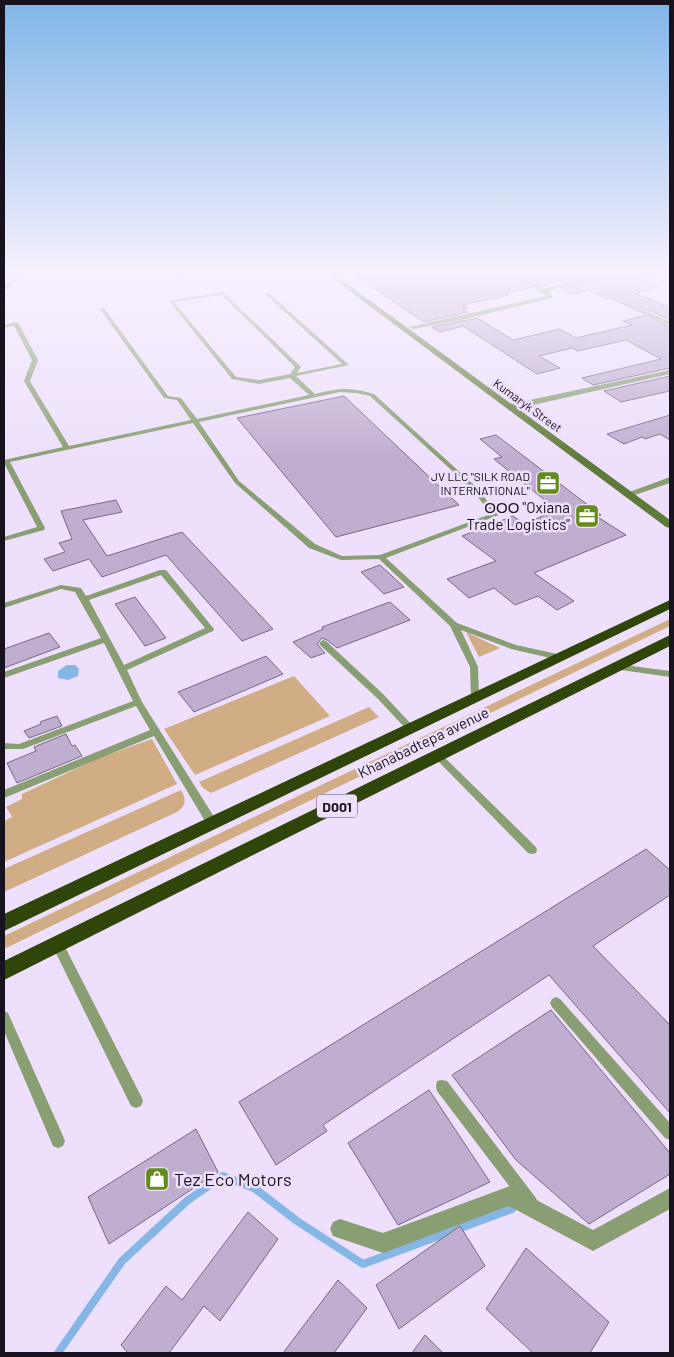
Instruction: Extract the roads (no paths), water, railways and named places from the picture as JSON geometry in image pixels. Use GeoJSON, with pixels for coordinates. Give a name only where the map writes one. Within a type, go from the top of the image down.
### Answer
{"type":"FeatureCollection","features":[{"type":"Feature","properties":{"kind":"highway","name":"Khanabadtepa avenue"},"geometry":{"type":"LineString","coordinates":[[4,922],[670,604]]}},
{"type":"Feature","properties":{"kind":"highway","name":"Khanabadtepa avenue"},"geometry":{"type":"LineString","coordinates":[[4,972],[670,640]]}},
{"type":"Feature","properties":{"kind":"main road","name":"Kumaryk Street"},"geometry":{"type":"LineString","coordinates":[[415,332],[633,493],[670,525]]}},
{"type":"Feature","properties":{"kind":"main road","name":"Kumaryk Street"},"geometry":{"type":"LineString","coordinates":[[420,332],[516,406]]}},
{"type":"Feature","properties":{"kind":"main road","name":"Kumaryk Street"},"geometry":{"type":"LineString","coordinates":[[633,493],[670,515]]}},
{"type":"Feature","properties":{"kind":"street"},"geometry":{"type":"LineString","coordinates":[[516,406],[670,372]]}},
{"type":"Feature","properties":{"kind":"street"},"geometry":{"type":"LineString","coordinates":[[633,493],[670,480]]}},
{"type":"Feature","properties":{"kind":"street"},"geometry":{"type":"LineString","coordinates":[[340,1229],[383,1243],[510,1196],[593,1241],[670,1198]]}},
{"type":"Feature","properties":{"kind":"lane"},"geometry":{"type":"LineString","coordinates":[[20,332],[35,360],[27,381],[67,448]]}},
{"type":"Feature","properties":{"kind":"lane"},"geometry":{"type":"LineString","coordinates":[[4,539],[41,528],[5,461],[67,448],[195,421],[314,396],[348,390],[372,395],[472,486],[495,515],[380,557],[341,558],[312,546],[237,482],[195,421],[178,399],[166,397],[119,332]]}},
{"type":"Feature","properties":{"kind":"lane"},"geometry":{"type":"LineString","coordinates":[[197,332],[234,378],[259,382],[346,366],[309,332]]}},
{"type":"Feature","properties":{"kind":"lane"},"geometry":{"type":"LineString","coordinates":[[263,332],[298,367],[292,376]]}},
{"type":"Feature","properties":{"kind":"lane"},"geometry":{"type":"LineString","coordinates":[[292,376],[314,396]]}},
{"type":"Feature","properties":{"kind":"lane"},"geometry":{"type":"LineString","coordinates":[[380,557],[454,625],[514,648],[559,657]]}},
{"type":"Feature","properties":{"kind":"lane"},"geometry":{"type":"LineString","coordinates":[[84,599],[162,572],[210,629],[122,669]]}},
{"type":"Feature","properties":{"kind":"lane"},"geometry":{"type":"LineString","coordinates":[[4,606],[61,587],[78,590],[106,639],[138,702],[212,823]]}},
{"type":"Feature","properties":{"kind":"lane"},"geometry":{"type":"LineString","coordinates":[[454,625],[474,667],[475,697]]}},
{"type":"Feature","properties":{"kind":"lane"},"geometry":{"type":"LineString","coordinates":[[4,675],[106,639]]}},
{"type":"Feature","properties":{"kind":"lane"},"geometry":{"type":"LineString","coordinates":[[323,643],[380,696],[410,728]]}},
{"type":"Feature","properties":{"kind":"lane"},"geometry":{"type":"LineString","coordinates":[[617,667],[670,674]]}},
{"type":"Feature","properties":{"kind":"lane"},"geometry":{"type":"LineString","coordinates":[[4,746],[20,747],[138,702]]}},
{"type":"Feature","properties":{"kind":"lane"},"geometry":{"type":"LineString","coordinates":[[4,794],[156,731]]}},
{"type":"Feature","properties":{"kind":"lane"},"geometry":{"type":"LineString","coordinates":[[438,756],[532,850]]}},
{"type":"Feature","properties":{"kind":"lane"},"geometry":{"type":"LineString","coordinates":[[58,945],[136,1101]]}},
{"type":"Feature","properties":{"kind":"lane"},"geometry":{"type":"LineString","coordinates":[[556,1003],[670,1133]]}},
{"type":"Feature","properties":{"kind":"lane"},"geometry":{"type":"LineString","coordinates":[[4,1016],[58,1141]]}},
{"type":"Feature","properties":{"kind":"lane"},"geometry":{"type":"LineString","coordinates":[[442,1086],[538,1211]]}},
{"type":"Feature","properties":{"kind":"water"},"geometry":{"type":"Polygon","coordinates":[[[67,665],[75,665],[79,669],[78,676],[68,680],[58,678],[58,671],[67,665]]]}},
{"type":"Feature","properties":{"kind":"waterway"},"geometry":{"type":"LineString","coordinates":[[58,1353],[122,1261],[188,1200],[223,1176],[254,1188],[297,1221],[363,1264],[512,1209]]}},
{"type":"Feature","properties":{"kind":"place","name":"JV LLC \"SILK ROAD INTERNATIONAL\""},"geometry":{"type":"Point","coordinates":[548,483]}},
{"type":"Feature","properties":{"kind":"place","name":"ООО \"Oxiana Trade Logistics\""},"geometry":{"type":"Point","coordinates":[587,516]}},
{"type":"Feature","properties":{"kind":"place","name":"Tez Eco Motors"},"geometry":{"type":"Point","coordinates":[157,1179]}}]}
